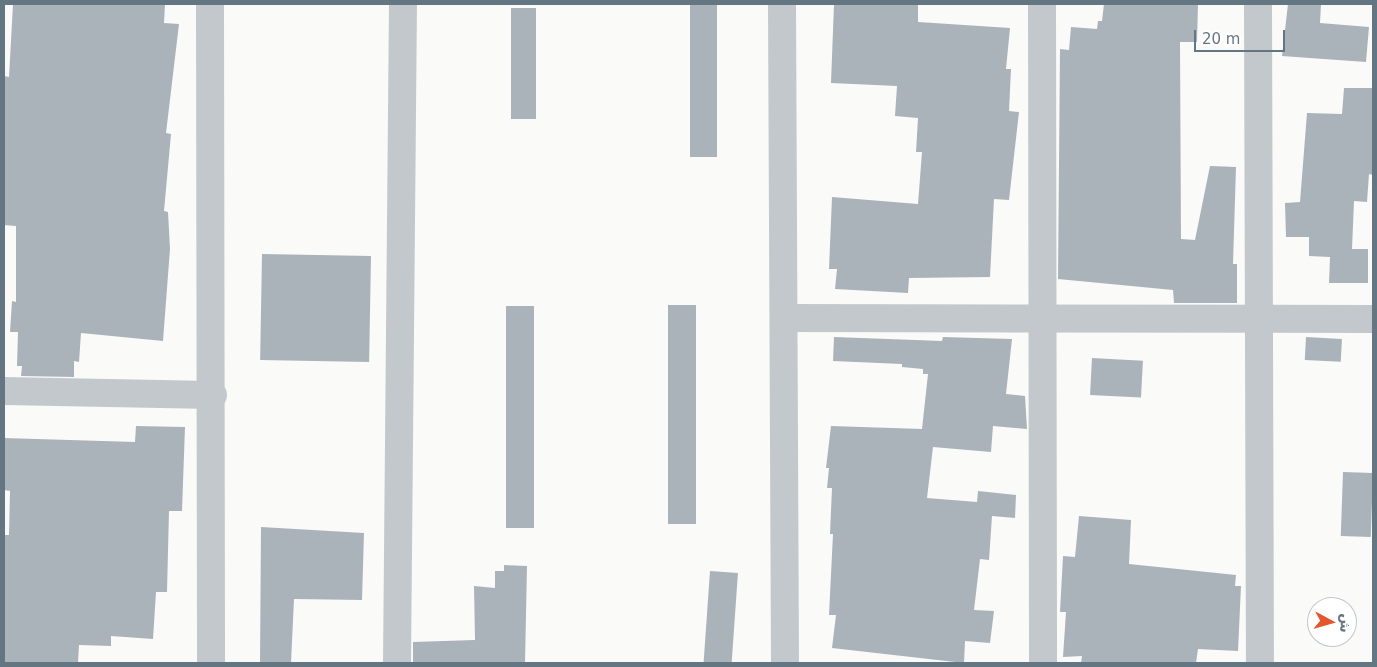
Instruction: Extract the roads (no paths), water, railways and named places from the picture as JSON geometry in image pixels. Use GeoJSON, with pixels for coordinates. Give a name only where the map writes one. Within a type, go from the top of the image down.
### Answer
{"type":"FeatureCollection","features":[{"type":"Feature","properties":{"kind":"street"},"geometry":{"type":"LineString","coordinates":[[210,4],[213,395],[211,663]]}},
{"type":"Feature","properties":{"kind":"street"},"geometry":{"type":"LineString","coordinates":[[397,663],[403,4]]}},
{"type":"Feature","properties":{"kind":"street"},"geometry":{"type":"LineString","coordinates":[[782,4],[785,318],[785,663]]}},
{"type":"Feature","properties":{"kind":"street"},"geometry":{"type":"LineString","coordinates":[[1042,4],[1045,318],[1043,663]]}},
{"type":"Feature","properties":{"kind":"street"},"geometry":{"type":"LineString","coordinates":[[1258,4],[1257,319],[1260,663]]}},
{"type":"Feature","properties":{"kind":"street"},"geometry":{"type":"LineString","coordinates":[[785,318],[1373,319]]}},
{"type":"Feature","properties":{"kind":"street"},"geometry":{"type":"LineString","coordinates":[[4,391],[213,395]]}}]}
